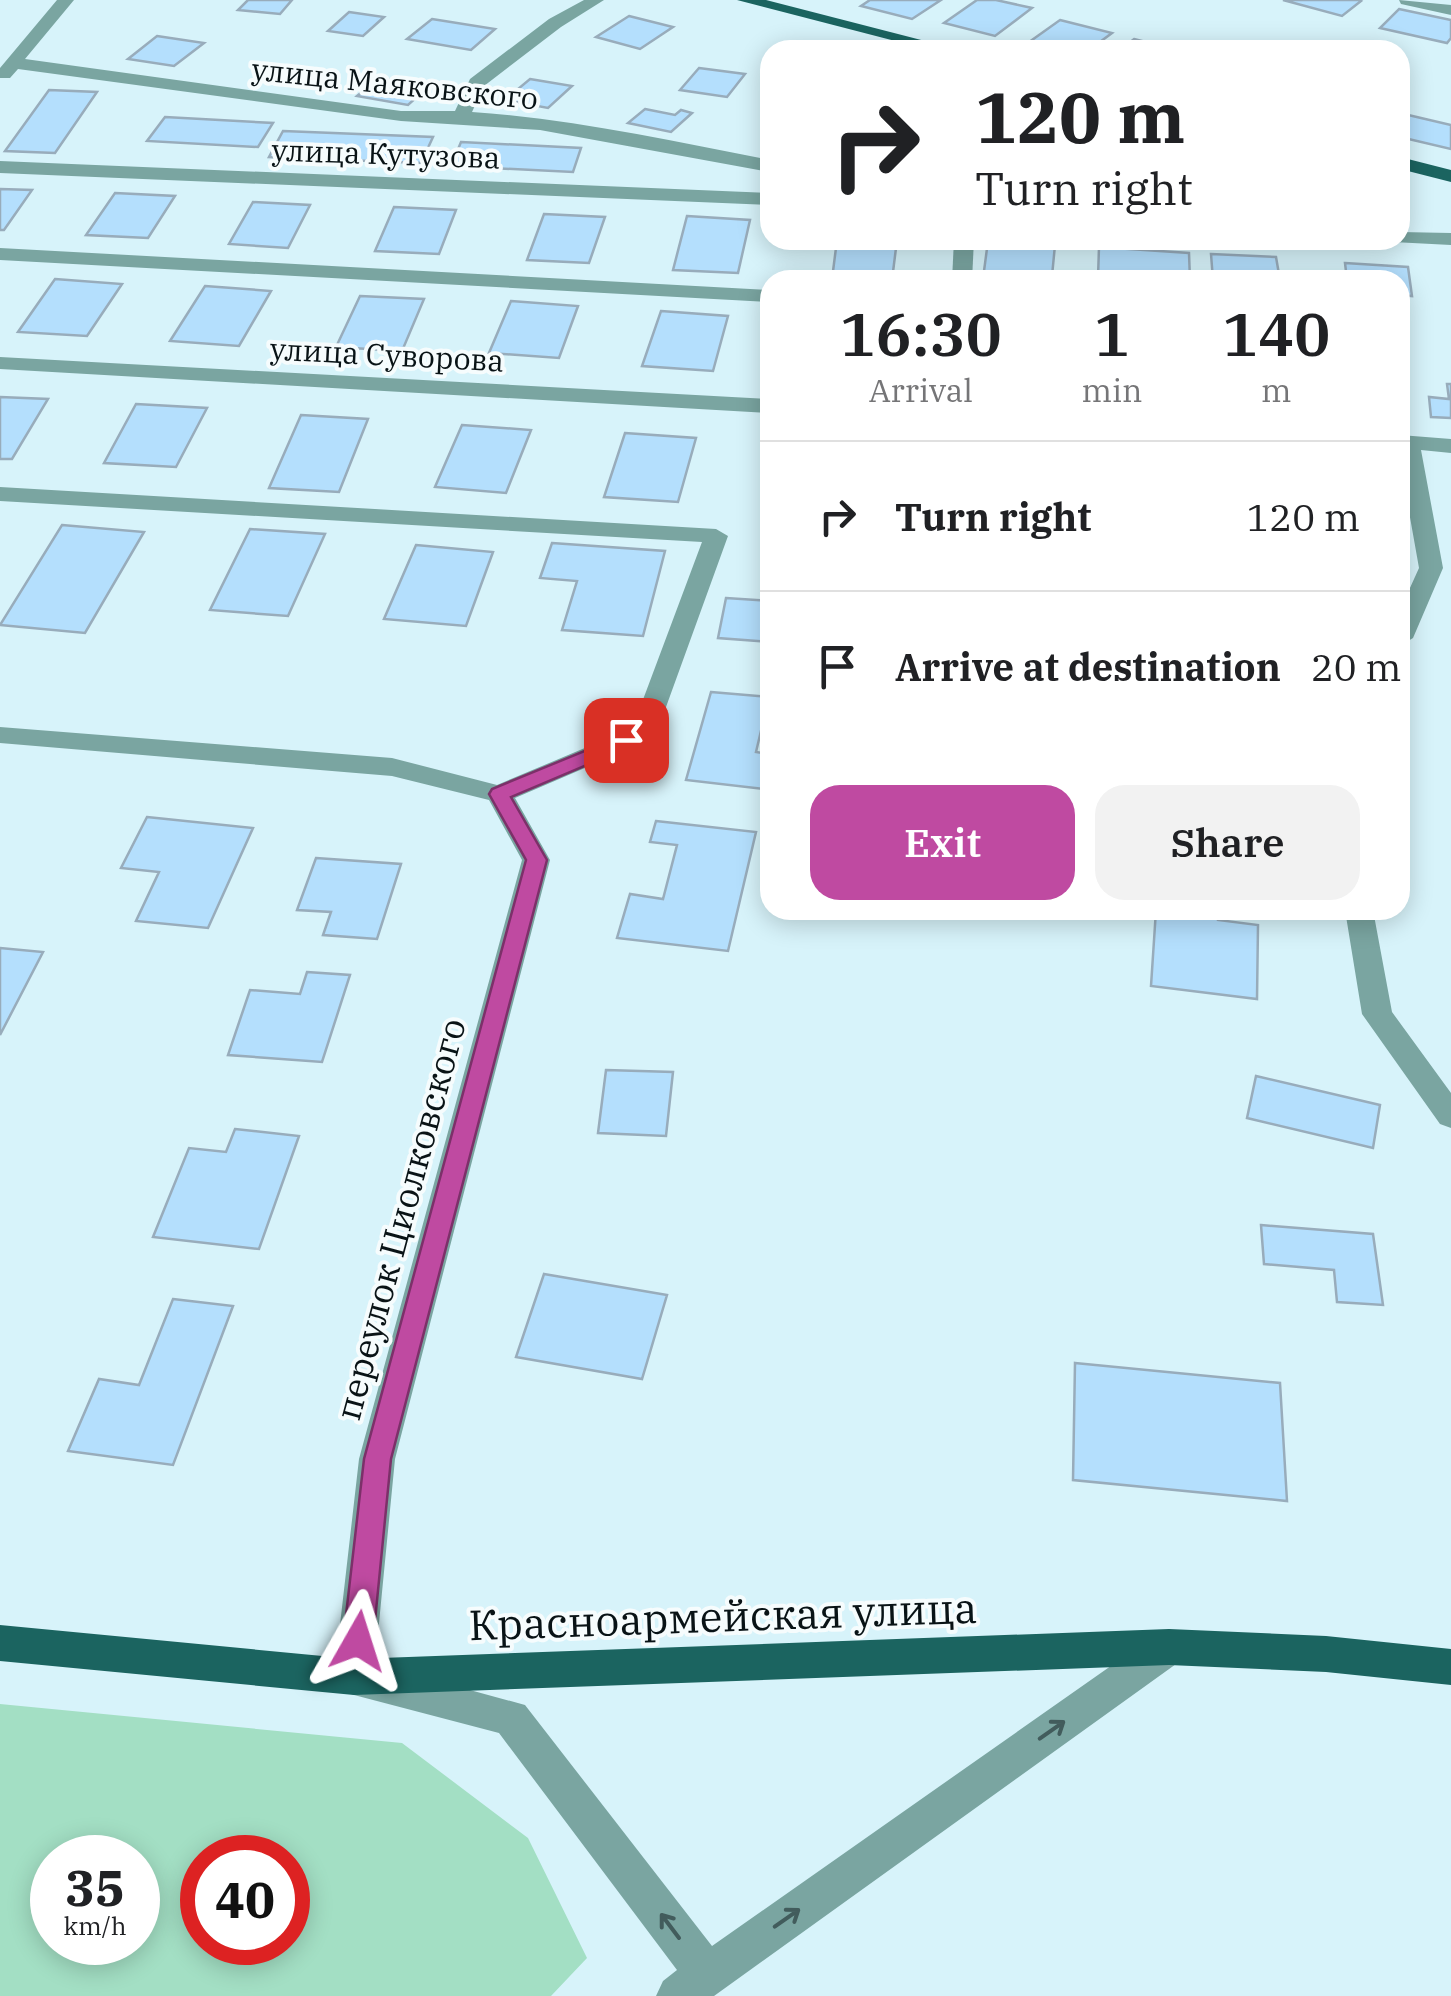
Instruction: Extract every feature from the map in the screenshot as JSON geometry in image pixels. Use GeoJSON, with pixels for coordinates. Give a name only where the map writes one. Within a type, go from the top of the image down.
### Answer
{"type":"FeatureCollection","features":[{"type":"Feature","properties":{"kind":"main road"},"geometry":{"type":"LineString","coordinates":[[745,0],[910,40]]}},
{"type":"Feature","properties":{"kind":"main road"},"geometry":{"type":"LineString","coordinates":[[1410,166],[1451,176]]}},
{"type":"Feature","properties":{"kind":"main road","name":"Красноармейская улица"},"geometry":{"type":"LineString","coordinates":[[0,1643],[354,1678],[1168,1647],[1326,1654],[1451,1667]]}},
{"type":"Feature","properties":{"kind":"street"},"geometry":{"type":"LineString","coordinates":[[0,78],[66,0]]}},
{"type":"Feature","properties":{"kind":"street"},"geometry":{"type":"LineString","coordinates":[[462,115],[476,82],[556,23],[596,0]]}},
{"type":"Feature","properties":{"kind":"street"},"geometry":{"type":"LineString","coordinates":[[1407,0],[1451,10]]}},
{"type":"Feature","properties":{"kind":"street","name":"улица Маяковского"},"geometry":{"type":"LineString","coordinates":[[13,63],[401,116],[462,115],[656,143],[760,164]]}},
{"type":"Feature","properties":{"kind":"street","name":"улица Кутузова"},"geometry":{"type":"LineString","coordinates":[[0,166],[760,199]]}},
{"type":"Feature","properties":{"kind":"street"},"geometry":{"type":"LineString","coordinates":[[736,198],[760,175]]}},
{"type":"Feature","properties":{"kind":"street"},"geometry":{"type":"LineString","coordinates":[[1410,238],[1451,239]]}},
{"type":"Feature","properties":{"kind":"street"},"geometry":{"type":"LineString","coordinates":[[0,254],[760,295]]}},
{"type":"Feature","properties":{"kind":"street","name":"улица Суворова"},"geometry":{"type":"LineString","coordinates":[[0,362],[760,405]]}},
{"type":"Feature","properties":{"kind":"street"},"geometry":{"type":"LineString","coordinates":[[1410,443],[1451,446]]}},
{"type":"Feature","properties":{"kind":"street"},"geometry":{"type":"LineString","coordinates":[[1410,470],[1431,568],[1410,615]]}},
{"type":"Feature","properties":{"kind":"street"},"geometry":{"type":"LineString","coordinates":[[0,494],[716,536],[653,707],[626,740],[500,794],[392,768],[0,736]]}},
{"type":"Feature","properties":{"kind":"street","name":"переулок Циолковского"},"geometry":{"type":"LineString","coordinates":[[354,1678],[377,1459],[536,860],[500,794]]}},
{"type":"Feature","properties":{"kind":"street"},"geometry":{"type":"LineString","coordinates":[[1362,920],[1377,1014],[1451,1116]]}},
{"type":"Feature","properties":{"kind":"street"},"geometry":{"type":"LineString","coordinates":[[354,1678],[511,1718],[693,1985],[1168,1647]]}},
{"type":"Feature","properties":{"kind":"green space"},"geometry":{"type":"Polygon","coordinates":[[[0,1704],[402,1743],[528,1838],[587,1958],[551,1996],[0,1996],[0,1704]]]}},
{"type":"Feature","properties":{"kind":"building"},"geometry":{"type":"Polygon","coordinates":[[[248,0],[292,0],[280,14],[238,10],[248,0]]]}},
{"type":"Feature","properties":{"kind":"building"},"geometry":{"type":"Polygon","coordinates":[[[870,0],[941,0],[912,19],[861,6],[870,0]]]}},
{"type":"Feature","properties":{"kind":"building"},"geometry":{"type":"Polygon","coordinates":[[[977,0],[1032,8],[995,36],[944,23],[977,0]]]}},
{"type":"Feature","properties":{"kind":"building"},"geometry":{"type":"Polygon","coordinates":[[[1283,0],[1359,0],[1361,1],[1342,16],[1283,0]]]}},
{"type":"Feature","properties":{"kind":"building"},"geometry":{"type":"Polygon","coordinates":[[[1399,9],[1451,20],[1451,38],[1447,43],[1380,28],[1399,9]]]}},
{"type":"Feature","properties":{"kind":"building"},"geometry":{"type":"Polygon","coordinates":[[[349,12],[384,17],[363,36],[328,31],[349,12]]]}},
{"type":"Feature","properties":{"kind":"building"},"geometry":{"type":"Polygon","coordinates":[[[629,16],[673,27],[640,49],[596,37],[629,16]]]}},
{"type":"Feature","properties":{"kind":"building"},"geometry":{"type":"Polygon","coordinates":[[[432,19],[495,29],[471,50],[407,39],[432,19]]]}},
{"type":"Feature","properties":{"kind":"building"},"geometry":{"type":"Polygon","coordinates":[[[1060,20],[1112,33],[1103,40],[1032,40],[1060,20]]]}},
{"type":"Feature","properties":{"kind":"building"},"geometry":{"type":"Polygon","coordinates":[[[157,36],[204,43],[174,66],[128,59],[157,36]]]}},
{"type":"Feature","properties":{"kind":"building"},"geometry":{"type":"Polygon","coordinates":[[[699,68],[745,74],[727,97],[680,90],[699,68]]]}},
{"type":"Feature","properties":{"kind":"building"},"geometry":{"type":"Polygon","coordinates":[[[379,78],[429,86],[408,105],[357,96],[379,78]]]}},
{"type":"Feature","properties":{"kind":"building"},"geometry":{"type":"Polygon","coordinates":[[[530,79],[572,86],[548,108],[505,100],[530,79]]]}},
{"type":"Feature","properties":{"kind":"building"},"geometry":{"type":"Polygon","coordinates":[[[49,90],[97,92],[55,153],[5,151],[49,90]]]}},
{"type":"Feature","properties":{"kind":"building"},"geometry":{"type":"Polygon","coordinates":[[[645,109],[675,115],[681,110],[692,113],[671,132],[628,123],[645,109]]]}},
{"type":"Feature","properties":{"kind":"building"},"geometry":{"type":"Polygon","coordinates":[[[1410,115],[1451,125],[1451,149],[1410,139],[1410,115]]]}},
{"type":"Feature","properties":{"kind":"building"},"geometry":{"type":"Polygon","coordinates":[[[165,117],[273,123],[258,147],[147,141],[165,117]]]}},
{"type":"Feature","properties":{"kind":"building"},"geometry":{"type":"Polygon","coordinates":[[[283,131],[433,137],[421,163],[269,157],[283,131]]]}},
{"type":"Feature","properties":{"kind":"building"},"geometry":{"type":"Polygon","coordinates":[[[461,142],[581,148],[573,172],[451,166],[461,142]]]}},
{"type":"Feature","properties":{"kind":"building"},"geometry":{"type":"Polygon","coordinates":[[[0,189],[32,190],[4,230],[0,230],[0,189]]]}},
{"type":"Feature","properties":{"kind":"building"},"geometry":{"type":"Polygon","coordinates":[[[115,193],[175,196],[148,238],[86,235],[115,193]]]}},
{"type":"Feature","properties":{"kind":"building"},"geometry":{"type":"Polygon","coordinates":[[[253,202],[310,205],[288,248],[229,244],[253,202]]]}},
{"type":"Feature","properties":{"kind":"building"},"geometry":{"type":"Polygon","coordinates":[[[394,207],[456,210],[439,254],[375,251],[394,207]]]}},
{"type":"Feature","properties":{"kind":"building"},"geometry":{"type":"Polygon","coordinates":[[[544,214],[605,217],[589,263],[527,260],[544,214]]]}},
{"type":"Feature","properties":{"kind":"building"},"geometry":{"type":"Polygon","coordinates":[[[687,216],[750,220],[738,273],[673,270],[687,216]]]}},
{"type":"Feature","properties":{"kind":"building"},"geometry":{"type":"Polygon","coordinates":[[[836,250],[896,250],[893,270],[833,270],[836,250]]]}},
{"type":"Feature","properties":{"kind":"building"},"geometry":{"type":"Polygon","coordinates":[[[987,250],[1055,250],[1053,270],[984,270],[987,250]]]}},
{"type":"Feature","properties":{"kind":"building"},"geometry":{"type":"Polygon","coordinates":[[[1099,250],[1189,253],[1190,270],[1098,270],[1099,250]]]}},
{"type":"Feature","properties":{"kind":"building"},"geometry":{"type":"Polygon","coordinates":[[[1211,254],[1276,257],[1278,270],[1212,270],[1211,254]]]}},
{"type":"Feature","properties":{"kind":"building"},"geometry":{"type":"Polygon","coordinates":[[[1345,263],[1408,270],[1346,270],[1345,263]]]}},
{"type":"Feature","properties":{"kind":"building"},"geometry":{"type":"Polygon","coordinates":[[[55,279],[122,284],[87,336],[18,332],[55,279]]]}},
{"type":"Feature","properties":{"kind":"building"},"geometry":{"type":"Polygon","coordinates":[[[205,286],[271,291],[239,346],[170,341],[205,286]]]}},
{"type":"Feature","properties":{"kind":"building"},"geometry":{"type":"Polygon","coordinates":[[[360,296],[424,299],[402,351],[336,347],[360,296]]]}},
{"type":"Feature","properties":{"kind":"building"},"geometry":{"type":"Polygon","coordinates":[[[511,301],[578,306],[559,358],[489,353],[511,301]]]}},
{"type":"Feature","properties":{"kind":"building"},"geometry":{"type":"Polygon","coordinates":[[[661,311],[728,316],[713,371],[642,366],[661,311]]]}},
{"type":"Feature","properties":{"kind":"building"},"geometry":{"type":"Polygon","coordinates":[[[1447,384],[1451,384],[1451,418],[1431,417],[1429,397],[1449,399],[1447,384]]]}},
{"type":"Feature","properties":{"kind":"building"},"geometry":{"type":"Polygon","coordinates":[[[0,397],[48,399],[12,459],[0,459],[0,397]]]}},
{"type":"Feature","properties":{"kind":"building"},"geometry":{"type":"Polygon","coordinates":[[[136,404],[207,408],[176,467],[104,463],[136,404]]]}},
{"type":"Feature","properties":{"kind":"building"},"geometry":{"type":"Polygon","coordinates":[[[301,415],[368,419],[339,492],[269,488],[301,415]]]}},
{"type":"Feature","properties":{"kind":"building"},"geometry":{"type":"Polygon","coordinates":[[[462,425],[531,430],[506,493],[435,487],[462,425]]]}},
{"type":"Feature","properties":{"kind":"building"},"geometry":{"type":"Polygon","coordinates":[[[625,433],[696,438],[678,502],[604,497],[625,433]]]}},
{"type":"Feature","properties":{"kind":"building"},"geometry":{"type":"Polygon","coordinates":[[[62,525],[144,532],[85,633],[0,625],[62,525]]]}},
{"type":"Feature","properties":{"kind":"building"},"geometry":{"type":"Polygon","coordinates":[[[250,529],[325,534],[288,616],[210,610],[250,529]]]}},
{"type":"Feature","properties":{"kind":"building"},"geometry":{"type":"Polygon","coordinates":[[[552,543],[665,551],[643,636],[562,630],[577,581],[540,578],[552,543]]]}},
{"type":"Feature","properties":{"kind":"building"},"geometry":{"type":"Polygon","coordinates":[[[416,545],[493,552],[466,626],[384,619],[416,545]]]}},
{"type":"Feature","properties":{"kind":"building"},"geometry":{"type":"Polygon","coordinates":[[[726,598],[760,600],[760,641],[718,638],[726,598]]]}},
{"type":"Feature","properties":{"kind":"building"},"geometry":{"type":"Polygon","coordinates":[[[711,692],[760,696],[756,752],[760,753],[760,788],[686,780],[711,692]]]}},
{"type":"Feature","properties":{"kind":"building"},"geometry":{"type":"Polygon","coordinates":[[[147,817],[253,828],[208,928],[136,921],[159,872],[121,868],[147,817]]]}},
{"type":"Feature","properties":{"kind":"building"},"geometry":{"type":"Polygon","coordinates":[[[656,821],[756,832],[728,951],[617,938],[630,894],[663,899],[677,845],[650,842],[656,821]]]}},
{"type":"Feature","properties":{"kind":"building"},"geometry":{"type":"Polygon","coordinates":[[[316,858],[401,864],[377,939],[323,935],[331,912],[297,910],[316,858]]]}},
{"type":"Feature","properties":{"kind":"building"},"geometry":{"type":"Polygon","coordinates":[[[1155,920],[1218,920],[1258,925],[1257,999],[1151,986],[1155,920]]]}},
{"type":"Feature","properties":{"kind":"building"},"geometry":{"type":"Polygon","coordinates":[[[0,948],[43,952],[0,1035],[0,948]]]}},
{"type":"Feature","properties":{"kind":"building"},"geometry":{"type":"Polygon","coordinates":[[[307,972],[350,975],[322,1062],[228,1055],[250,990],[300,994],[307,972]]]}},
{"type":"Feature","properties":{"kind":"building"},"geometry":{"type":"Polygon","coordinates":[[[606,1070],[673,1072],[666,1136],[598,1133],[606,1070]]]}},
{"type":"Feature","properties":{"kind":"building"},"geometry":{"type":"Polygon","coordinates":[[[1256,1076],[1380,1105],[1373,1148],[1247,1118],[1256,1076]]]}},
{"type":"Feature","properties":{"kind":"building"},"geometry":{"type":"Polygon","coordinates":[[[235,1129],[299,1136],[259,1249],[153,1237],[189,1148],[226,1152],[235,1129]]]}},
{"type":"Feature","properties":{"kind":"building"},"geometry":{"type":"Polygon","coordinates":[[[1261,1225],[1373,1234],[1383,1305],[1337,1302],[1334,1270],[1264,1264],[1261,1225]]]}},
{"type":"Feature","properties":{"kind":"building"},"geometry":{"type":"Polygon","coordinates":[[[544,1274],[667,1295],[642,1379],[516,1357],[544,1274]]]}},
{"type":"Feature","properties":{"kind":"building"},"geometry":{"type":"Polygon","coordinates":[[[173,1299],[233,1306],[173,1465],[68,1451],[99,1379],[139,1385],[173,1299]]]}},
{"type":"Feature","properties":{"kind":"building"},"geometry":{"type":"Polygon","coordinates":[[[1075,1363],[1280,1383],[1287,1501],[1073,1480],[1075,1363]]]}},
{"type":"Feature","properties":{"kind":"route"},"geometry":{"type":"LineString","coordinates":[[358,1641],[377,1459],[536,860],[500,794],[626,740]]}}]}
